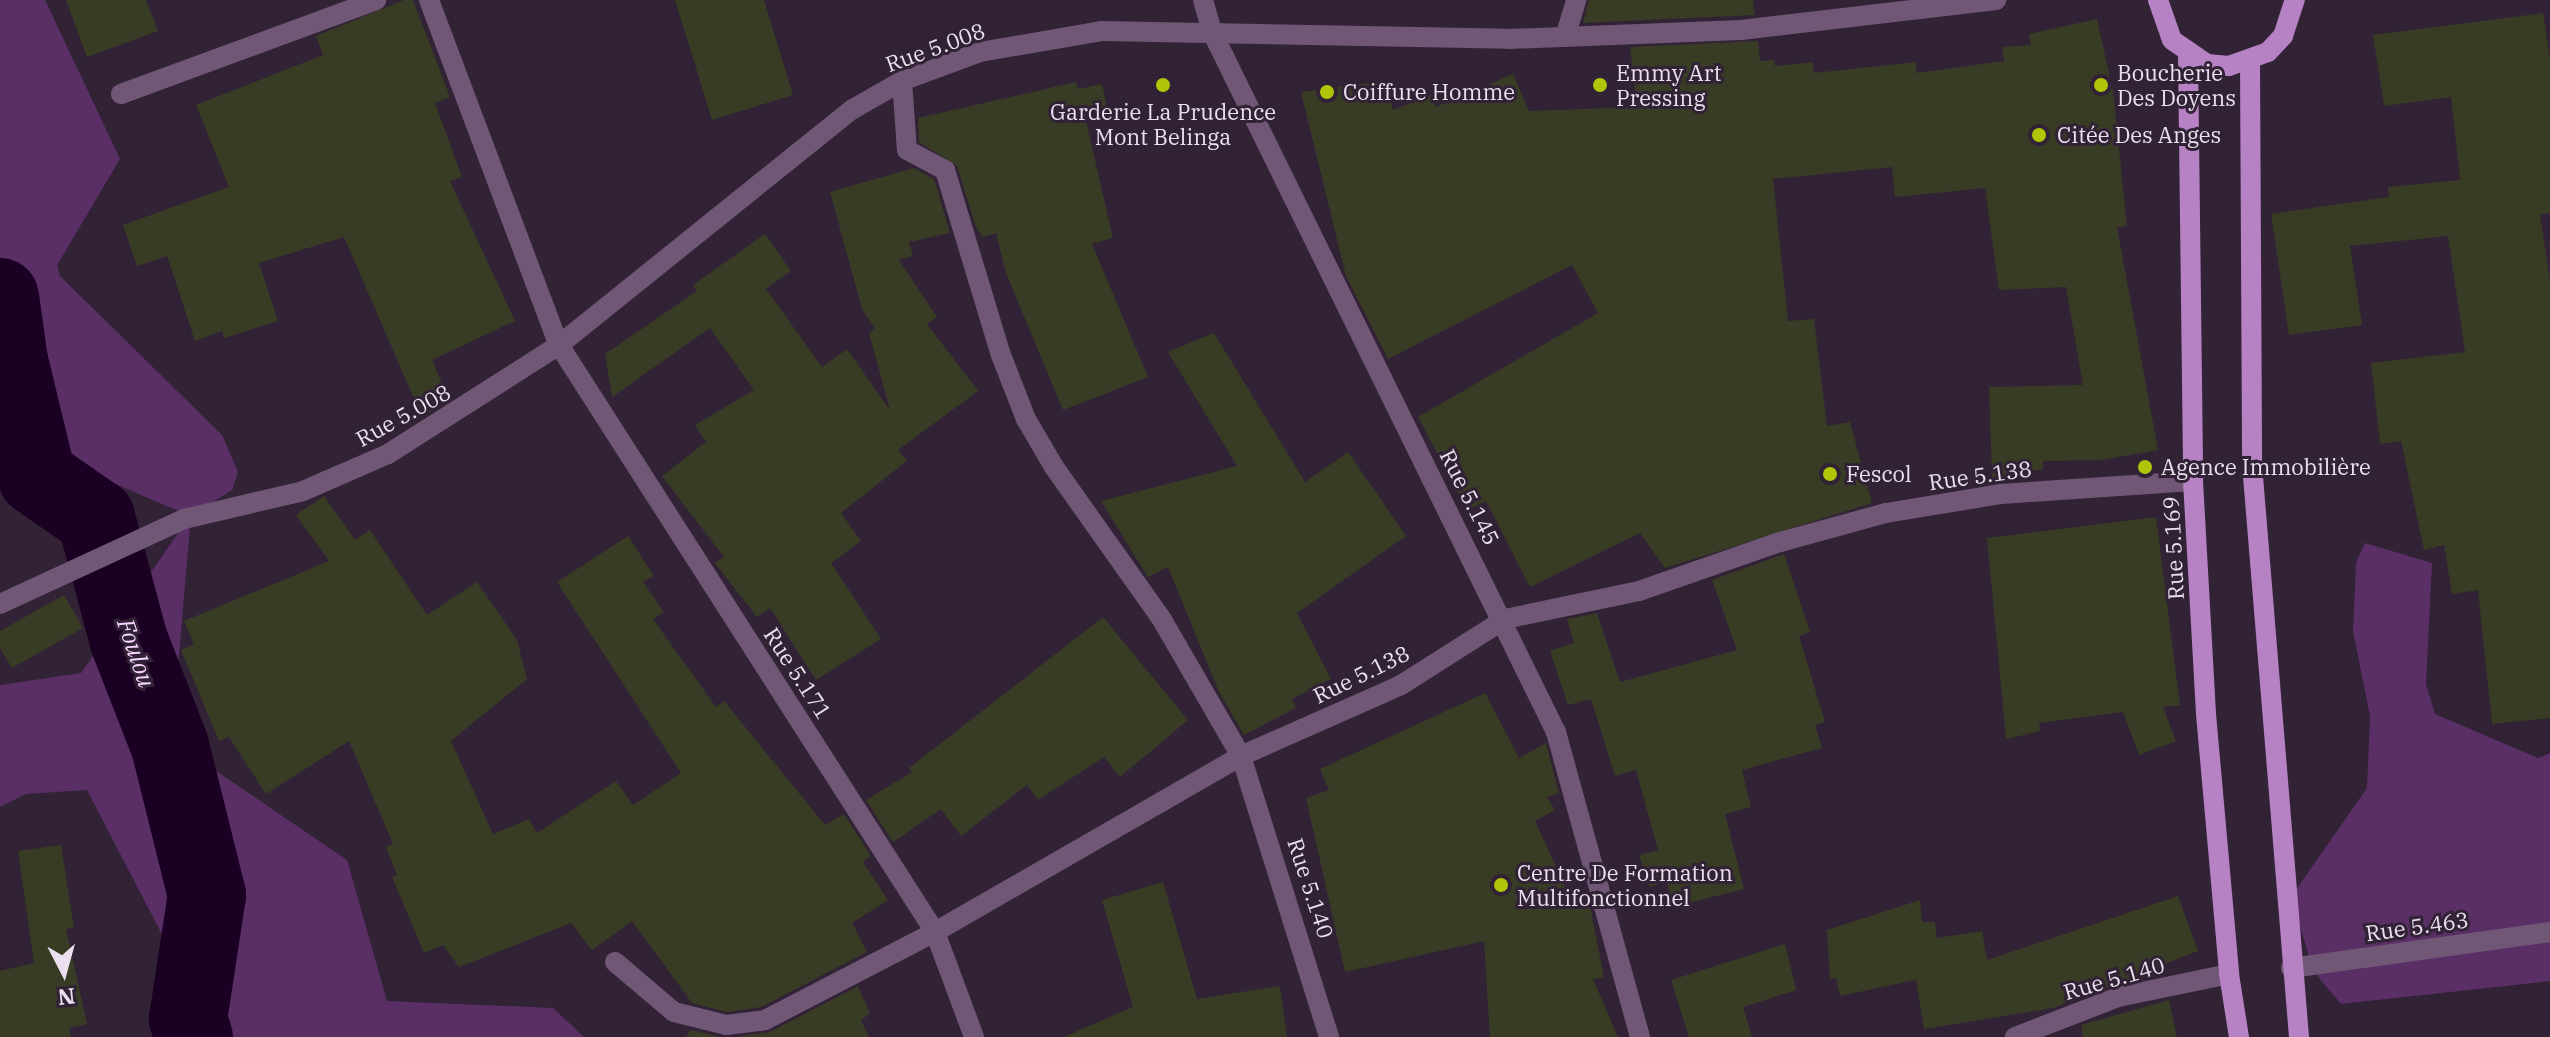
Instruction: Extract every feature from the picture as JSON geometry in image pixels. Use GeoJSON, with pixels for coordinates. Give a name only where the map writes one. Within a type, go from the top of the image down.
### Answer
{"type":"FeatureCollection","features":[{"type":"Feature","properties":{"kind":"main road"},"geometry":{"type":"LineString","coordinates":[[2158,0],[2172,40],[2188,54],[2207,64],[2250,62],[2283,36],[2295,0]]}},
{"type":"Feature","properties":{"kind":"main road","name":"Rue 5.169"},"geometry":{"type":"LineString","coordinates":[[2188,54],[2193,481],[2206,714],[2229,974],[2239,1037]]}},
{"type":"Feature","properties":{"kind":"main road"},"geometry":{"type":"LineString","coordinates":[[2250,62],[2252,464],[2299,1037]]}},
{"type":"Feature","properties":{"kind":"street"},"geometry":{"type":"LineString","coordinates":[[121,94],[376,0]]}},
{"type":"Feature","properties":{"kind":"street","name":"Rue 5.171"},"geometry":{"type":"LineString","coordinates":[[429,0],[559,345],[935,932],[974,1037]]}},
{"type":"Feature","properties":{"kind":"street","name":"Rue 5.145"},"geometry":{"type":"LineString","coordinates":[[1203,0],[1212,32],[1505,619],[1556,732],[1640,1037]]}},
{"type":"Feature","properties":{"kind":"street"},"geometry":{"type":"LineString","coordinates":[[1565,37],[1576,0]]}},
{"type":"Feature","properties":{"kind":"street","name":"Rue 5.008"},"geometry":{"type":"LineString","coordinates":[[0,604],[184,519],[303,491],[388,454],[559,345],[779,164],[902,81],[980,52],[1101,31],[1565,37],[1741,30],[1996,0]]}},
{"type":"Feature","properties":{"kind":"street","name":"Rue 5.140"},"geometry":{"type":"LineString","coordinates":[[902,81],[907,150],[945,170],[1001,355],[1026,419],[1054,467],[1161,618],[1241,756],[1329,1037]]}},
{"type":"Feature","properties":{"kind":"street","name":"Rue 5.138"},"geometry":{"type":"LineString","coordinates":[[615,962],[674,1012],[726,1025],[765,1020],[935,932],[1241,756],[1401,685],[1505,619],[1639,591],[1780,542],[1886,513],[2001,494],[2193,481]]}},
{"type":"Feature","properties":{"kind":"street","name":"Rue 5.463"},"geometry":{"type":"LineString","coordinates":[[2291,968],[2550,932]]}},
{"type":"Feature","properties":{"kind":"street","name":"Rue 5.140"},"geometry":{"type":"LineString","coordinates":[[2015,1037],[2118,997],[2229,974]]}},
{"type":"Feature","properties":{"kind":"shaded area"},"geometry":{"type":"Polygon","coordinates":[[[0,0],[45,0],[120,159],[57,265],[60,276],[222,435],[238,472],[232,490],[191,516],[177,677],[200,760],[347,860],[387,1001],[553,1008],[584,1037],[199,1037],[195,998],[87,790],[26,794],[0,807],[0,685],[81,673],[190,516],[11,439],[0,443],[0,0]]]}},
{"type":"Feature","properties":{"kind":"shaded area"},"geometry":{"type":"Polygon","coordinates":[[[2365,543],[2432,563],[2426,684],[2435,714],[2538,758],[2550,753],[2550,981],[2341,1004],[2314,972],[2291,897],[2367,788],[2370,716],[2353,631],[2356,563],[2365,543]]]}},
{"type":"Feature","properties":{"kind":"building"},"geometry":{"type":"Polygon","coordinates":[[[66,0],[146,0],[158,31],[87,57],[66,0]]]}},
{"type":"Feature","properties":{"kind":"building"},"geometry":{"type":"Polygon","coordinates":[[[404,0],[413,0],[450,97],[435,103],[462,177],[450,181],[515,321],[432,360],[449,400],[422,417],[344,237],[259,263],[278,321],[224,338],[222,331],[195,341],[167,256],[137,266],[123,225],[229,187],[196,105],[323,55],[316,36],[404,0]]]}},
{"type":"Feature","properties":{"kind":"building"},"geometry":{"type":"Polygon","coordinates":[[[675,0],[764,0],[793,95],[712,120],[675,0]]]}},
{"type":"Feature","properties":{"kind":"building"},"geometry":{"type":"Polygon","coordinates":[[[1589,0],[1753,0],[1755,15],[1583,23],[1589,0]]]}},
{"type":"Feature","properties":{"kind":"building"},"geometry":{"type":"Polygon","coordinates":[[[2543,13],[2550,59],[2550,213],[2540,215],[2550,280],[2550,718],[2492,724],[2478,590],[2452,594],[2444,545],[2424,550],[2401,441],[2380,444],[2371,363],[2465,352],[2448,236],[2350,246],[2362,325],[2289,335],[2271,214],[2389,197],[2388,187],[2460,180],[2451,97],[2384,106],[2373,35],[2543,13]]]}},
{"type":"Feature","properties":{"kind":"building"},"geometry":{"type":"Polygon","coordinates":[[[2097,19],[2113,91],[2127,226],[2117,227],[2158,450],[2101,460],[2043,461],[2043,469],[1992,477],[1989,387],[2083,385],[2066,287],[1999,290],[1985,188],[1895,197],[1892,167],[1773,179],[1788,321],[1814,319],[1827,426],[1850,422],[1872,503],[1665,568],[1640,533],[1530,587],[1486,501],[1467,510],[1418,417],[1598,313],[1572,265],[1388,359],[1346,276],[1301,92],[1386,81],[1393,110],[1431,95],[1436,107],[1513,74],[1529,111],[1637,107],[1630,47],[1758,41],[1760,61],[1774,60],[1775,66],[1813,62],[1814,73],[1916,62],[1916,73],[2004,61],[2002,47],[2031,45],[2029,34],[2097,19]]]}},
{"type":"Feature","properties":{"kind":"building"},"geometry":{"type":"Polygon","coordinates":[[[1076,82],[1078,89],[1102,84],[1109,116],[1086,121],[1113,238],[1092,244],[1148,377],[1063,410],[1006,273],[996,233],[983,237],[976,227],[957,166],[919,142],[918,118],[1076,82]]]}},
{"type":"Feature","properties":{"kind":"building"},"geometry":{"type":"Polygon","coordinates":[[[914,168],[934,179],[950,233],[909,242],[913,256],[899,260],[937,317],[927,324],[978,391],[898,450],[907,461],[841,513],[861,541],[831,563],[881,639],[816,680],[770,608],[757,617],[715,563],[724,557],[662,476],[706,442],[695,425],[754,390],[710,328],[612,397],[605,354],[697,291],[693,285],[765,234],[791,271],[766,289],[822,367],[847,349],[890,410],[869,333],[875,328],[862,309],[830,192],[914,168]]]}},
{"type":"Feature","properties":{"kind":"building"},"geometry":{"type":"Polygon","coordinates":[[[1214,333],[1305,482],[1348,452],[1406,536],[1297,613],[1331,679],[1292,699],[1296,708],[1244,735],[1219,692],[1168,567],[1148,577],[1101,501],[1237,466],[1168,352],[1214,333]]]}},
{"type":"Feature","properties":{"kind":"building"},"geometry":{"type":"Polygon","coordinates":[[[324,496],[355,540],[370,530],[427,615],[477,582],[517,640],[527,679],[451,741],[493,834],[529,819],[537,833],[616,781],[633,805],[681,773],[557,582],[628,536],[654,576],[643,582],[664,612],[653,619],[716,707],[724,701],[825,825],[844,814],[871,856],[863,862],[888,900],[852,923],[867,952],[761,1007],[727,1012],[692,1003],[632,921],[592,950],[571,923],[459,967],[443,945],[424,953],[392,877],[397,875],[386,847],[393,844],[349,741],[266,794],[229,737],[219,741],[181,650],[194,644],[184,621],[329,561],[296,515],[324,496]]]}},
{"type":"Feature","properties":{"kind":"building"},"geometry":{"type":"Polygon","coordinates":[[[2156,517],[2180,705],[2163,707],[2176,741],[2139,755],[2123,712],[2039,723],[2040,731],[2006,739],[1987,538],[2156,517]]]}},
{"type":"Feature","properties":{"kind":"building"},"geometry":{"type":"Polygon","coordinates":[[[1784,554],[1810,632],[1799,636],[1825,722],[1815,725],[1822,748],[1742,770],[1751,807],[1725,814],[1744,889],[1672,907],[1667,882],[1649,887],[1639,855],[1658,850],[1636,770],[1615,776],[1591,699],[1568,705],[1550,651],[1574,643],[1567,619],[1597,613],[1620,682],[1737,650],[1712,580],[1784,554]]]}},
{"type":"Feature","properties":{"kind":"building"},"geometry":{"type":"Polygon","coordinates":[[[64,595],[83,628],[12,668],[0,648],[0,631],[64,595]]]}},
{"type":"Feature","properties":{"kind":"building"},"geometry":{"type":"Polygon","coordinates":[[[1103,617],[1188,720],[1120,777],[1104,757],[1038,800],[1027,785],[961,836],[941,809],[893,842],[866,800],[912,772],[909,768],[1103,617]]]}},
{"type":"Feature","properties":{"kind":"building"},"geometry":{"type":"Polygon","coordinates":[[[1485,693],[1519,758],[1546,743],[1559,793],[1547,797],[1555,810],[1535,821],[1573,904],[1589,901],[1604,977],[1593,979],[1618,1037],[1490,1037],[1484,941],[1345,972],[1306,798],[1329,790],[1320,769],[1485,693]]]}},
{"type":"Feature","properties":{"kind":"building"},"geometry":{"type":"Polygon","coordinates":[[[61,845],[74,928],[66,929],[87,1024],[69,1028],[71,1037],[0,1037],[0,971],[34,963],[18,851],[61,845]]]}},
{"type":"Feature","properties":{"kind":"building"},"geometry":{"type":"Polygon","coordinates":[[[1163,882],[1197,999],[1280,986],[1287,1037],[1064,1037],[1133,1007],[1102,900],[1163,882]]]}},
{"type":"Feature","properties":{"kind":"building"},"geometry":{"type":"Polygon","coordinates":[[[2178,896],[2198,951],[2162,965],[2164,974],[2114,985],[2053,1008],[1924,1029],[1916,980],[1840,996],[1836,978],[1830,979],[1827,930],[1920,900],[1922,922],[1935,922],[1937,938],[1982,931],[1987,960],[2178,896]]]}},
{"type":"Feature","properties":{"kind":"building"},"geometry":{"type":"Polygon","coordinates":[[[1785,944],[1796,990],[1743,1007],[1752,1037],[1689,1037],[1671,980],[1785,944]]]}},
{"type":"Feature","properties":{"kind":"building"},"geometry":{"type":"Polygon","coordinates":[[[858,986],[870,1014],[861,1020],[869,1037],[735,1037],[770,1032],[858,986]]]}},
{"type":"Feature","properties":{"kind":"building"},"geometry":{"type":"Polygon","coordinates":[[[2169,1000],[2177,1037],[2083,1037],[2081,1025],[2169,1000]]]}},
{"type":"Feature","properties":{"kind":"building"},"geometry":{"type":"Polygon","coordinates":[[[691,1030],[720,1037],[686,1037],[691,1030]]]}},
{"type":"Feature","properties":{"kind":"waterway","name":"Foulou"},"geometry":{"type":"LineString","coordinates":[[0,297],[9,361],[37,477],[96,518],[129,641],[170,746],[207,895],[188,1019],[194,1037]]}},
{"type":"Feature","properties":{"kind":"place","name":"Garderie La Prudence Mont Belinga"},"geometry":{"type":"Point","coordinates":[1163,85]}},
{"type":"Feature","properties":{"kind":"place","name":"Emmy Art Pressing"},"geometry":{"type":"Point","coordinates":[1600,85]}},
{"type":"Feature","properties":{"kind":"place","name":"Boucherie Des Doyens"},"geometry":{"type":"Point","coordinates":[2101,85]}},
{"type":"Feature","properties":{"kind":"place","name":"Coiffure Homme"},"geometry":{"type":"Point","coordinates":[1327,92]}},
{"type":"Feature","properties":{"kind":"place","name":"Citée Des Anges"},"geometry":{"type":"Point","coordinates":[2039,135]}},
{"type":"Feature","properties":{"kind":"place","name":"Agence Immobilière"},"geometry":{"type":"Point","coordinates":[2145,467]}},
{"type":"Feature","properties":{"kind":"place","name":"Fescol"},"geometry":{"type":"Point","coordinates":[1830,474]}},
{"type":"Feature","properties":{"kind":"place","name":"Centre De Formation Multifonctionnel"},"geometry":{"type":"Point","coordinates":[1501,885]}}]}
